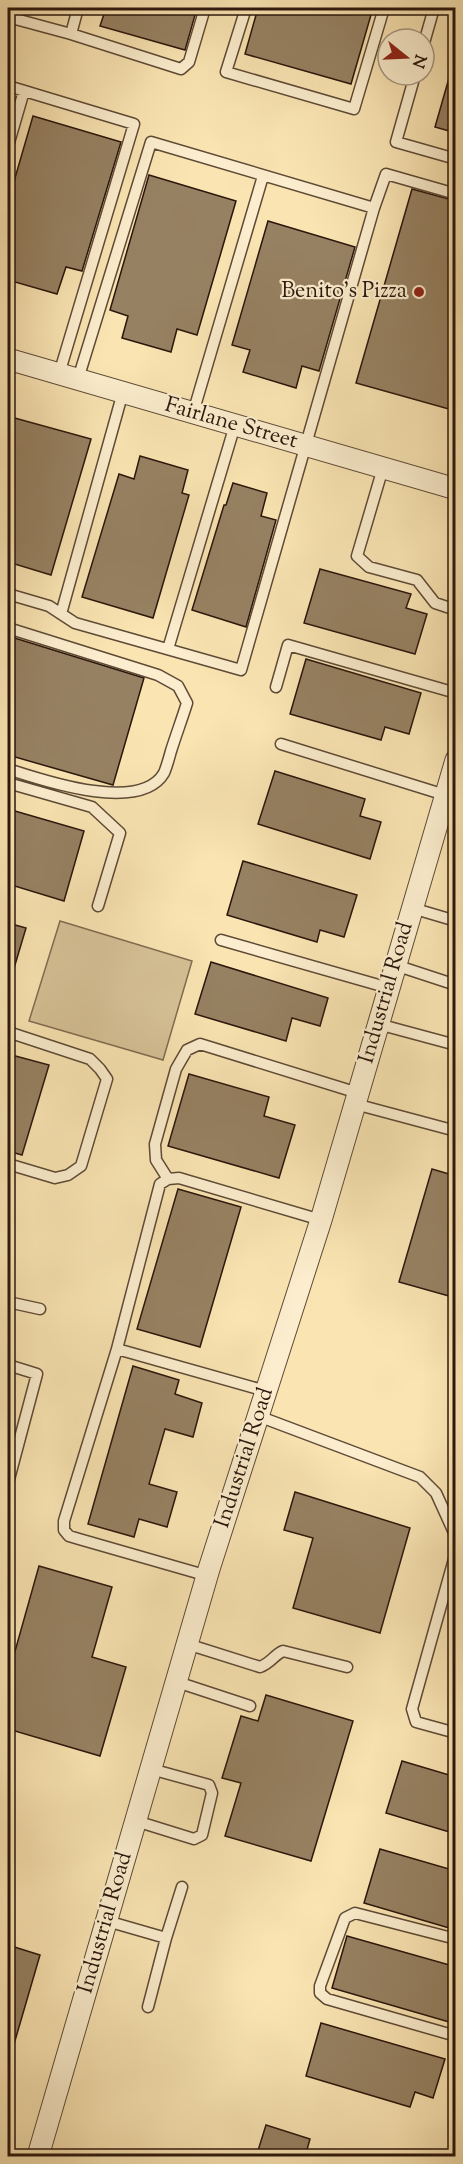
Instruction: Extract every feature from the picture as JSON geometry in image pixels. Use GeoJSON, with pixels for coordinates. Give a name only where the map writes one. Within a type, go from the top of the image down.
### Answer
{"type":"FeatureCollection","features":[{"type":"Feature","properties":{"kind":"street","name":"Fairlane Street"},"geometry":{"type":"LineString","coordinates":[[8,359],[456,489]]}},
{"type":"Feature","properties":{"kind":"street","name":"Industrial Road"},"geometry":{"type":"LineString","coordinates":[[38,2157],[187,1644],[321,1221],[456,760]]}},
{"type":"Feature","properties":{"kind":"lane"},"geometry":{"type":"LineString","coordinates":[[71,34],[78,8]]}},
{"type":"Feature","properties":{"kind":"lane"},"geometry":{"type":"LineString","coordinates":[[8,17],[71,34],[181,69],[191,57],[205,8]]}},
{"type":"Feature","properties":{"kind":"lane"},"geometry":{"type":"LineString","coordinates":[[246,8],[226,72],[354,109],[384,8]]}},
{"type":"Feature","properties":{"kind":"lane"},"geometry":{"type":"LineString","coordinates":[[429,27],[434,8]]}},
{"type":"Feature","properties":{"kind":"lane"},"geometry":{"type":"LineString","coordinates":[[8,86],[134,124],[68,376]]}},
{"type":"Feature","properties":{"kind":"lane"},"geometry":{"type":"LineString","coordinates":[[412,87],[396,142],[456,159]]}},
{"type":"Feature","properties":{"kind":"lane"},"geometry":{"type":"LineString","coordinates":[[8,146],[24,91]]}},
{"type":"Feature","properties":{"kind":"lane"},"geometry":{"type":"LineString","coordinates":[[68,376],[151,142],[374,208]]}},
{"type":"Feature","properties":{"kind":"lane"},"geometry":{"type":"LineString","coordinates":[[8,594],[49,606],[75,623],[241,670],[374,208],[386,174],[456,194]]}},
{"type":"Feature","properties":{"kind":"lane"},"geometry":{"type":"LineString","coordinates":[[193,412],[263,176]]}},
{"type":"Feature","properties":{"kind":"lane"},"geometry":{"type":"LineString","coordinates":[[61,614],[123,392]]}},
{"type":"Feature","properties":{"kind":"lane"},"geometry":{"type":"LineString","coordinates":[[168,649],[235,425]]}},
{"type":"Feature","properties":{"kind":"lane"},"geometry":{"type":"LineString","coordinates":[[383,468],[357,556],[369,567],[417,580],[435,603],[456,610]]}},
{"type":"Feature","properties":{"kind":"lane"},"geometry":{"type":"LineString","coordinates":[[8,628],[158,675],[177,686],[187,703],[163,774],[143,789],[117,793],[58,785],[8,769]]}},
{"type":"Feature","properties":{"kind":"lane"},"geometry":{"type":"LineString","coordinates":[[276,687],[288,645],[456,693]]}},
{"type":"Feature","properties":{"kind":"lane"},"geometry":{"type":"LineString","coordinates":[[281,744],[445,795]]}},
{"type":"Feature","properties":{"kind":"lane"},"geometry":{"type":"LineString","coordinates":[[8,783],[92,807],[120,833],[98,906]]}},
{"type":"Feature","properties":{"kind":"lane"},"geometry":{"type":"LineString","coordinates":[[412,908],[456,921]]}},
{"type":"Feature","properties":{"kind":"lane"},"geometry":{"type":"LineString","coordinates":[[221,940],[389,988]]}},
{"type":"Feature","properties":{"kind":"lane"},"geometry":{"type":"LineString","coordinates":[[395,965],[456,984]]}},
{"type":"Feature","properties":{"kind":"lane"},"geometry":{"type":"LineString","coordinates":[[378,1024],[456,1045]]}},
{"type":"Feature","properties":{"kind":"lane"},"geometry":{"type":"LineString","coordinates":[[8,1032],[90,1059],[107,1079],[81,1166],[68,1175],[55,1178],[8,1164]]}},
{"type":"Feature","properties":{"kind":"lane"},"geometry":{"type":"LineString","coordinates":[[168,1179],[156,1160],[155,1144],[176,1069],[187,1050],[200,1044],[456,1131]]}},
{"type":"Feature","properties":{"kind":"lane"},"geometry":{"type":"LineString","coordinates":[[208,1576],[78,1539],[69,1536],[64,1530],[64,1521],[117,1349],[160,1184],[168,1179],[180,1178],[321,1221]]}},
{"type":"Feature","properties":{"kind":"lane"},"geometry":{"type":"LineString","coordinates":[[8,1302],[40,1310]]}},
{"type":"Feature","properties":{"kind":"lane"},"geometry":{"type":"LineString","coordinates":[[117,1349],[266,1391]]}},
{"type":"Feature","properties":{"kind":"lane"},"geometry":{"type":"LineString","coordinates":[[8,1365],[37,1374],[8,1483]]}},
{"type":"Feature","properties":{"kind":"lane"},"geometry":{"type":"LineString","coordinates":[[258,1416],[420,1477],[436,1493],[456,1537]]}},
{"type":"Feature","properties":{"kind":"lane"},"geometry":{"type":"LineString","coordinates":[[456,1552],[412,1709],[416,1722],[456,1733]]}},
{"type":"Feature","properties":{"kind":"lane"},"geometry":{"type":"LineString","coordinates":[[187,1644],[260,1667],[269,1664],[275,1655],[283,1651],[347,1667]]}},
{"type":"Feature","properties":{"kind":"lane"},"geometry":{"type":"LineString","coordinates":[[177,1682],[250,1706]]}},
{"type":"Feature","properties":{"kind":"lane"},"geometry":{"type":"LineString","coordinates":[[136,1821],[194,1839],[202,1835],[212,1793],[208,1785],[151,1768]]}},
{"type":"Feature","properties":{"kind":"lane"},"geometry":{"type":"LineString","coordinates":[[148,2007],[182,1887]]}},
{"type":"Feature","properties":{"kind":"lane"},"geometry":{"type":"LineString","coordinates":[[456,1939],[355,1913],[345,1918],[320,1986],[320,1993],[327,1999],[456,2036]]}},
{"type":"Feature","properties":{"kind":"lane"},"geometry":{"type":"LineString","coordinates":[[107,1921],[166,1938]]}},
{"type":"Feature","properties":{"kind":"shaded area"},"geometry":{"type":"Polygon","coordinates":[[[60,921],[192,961],[163,1060],[29,1021],[60,921]]]}},
{"type":"Feature","properties":{"kind":"building"},"geometry":{"type":"Polygon","coordinates":[[[106,8],[197,8],[185,50],[100,26],[106,8]]]}},
{"type":"Feature","properties":{"kind":"building"},"geometry":{"type":"Polygon","coordinates":[[[258,8],[373,8],[351,84],[245,54],[258,8]]]}},
{"type":"Feature","properties":{"kind":"building"},"geometry":{"type":"Polygon","coordinates":[[[451,71],[456,71],[456,133],[435,127],[451,71]]]}},
{"type":"Feature","properties":{"kind":"building"},"geometry":{"type":"Polygon","coordinates":[[[33,116],[121,142],[82,271],[66,267],[57,294],[8,280],[8,202],[33,116]]]}},
{"type":"Feature","properties":{"kind":"building"},"geometry":{"type":"Polygon","coordinates":[[[149,175],[236,201],[197,335],[177,329],[171,352],[122,338],[128,316],[110,310],[149,175]]]}},
{"type":"Feature","properties":{"kind":"building","name":"Benito's Pizza"},"geometry":{"type":"Polygon","coordinates":[[[412,189],[456,201],[456,411],[356,383],[412,189]]]}},
{"type":"Feature","properties":{"kind":"building"},"geometry":{"type":"Polygon","coordinates":[[[268,221],[355,247],[319,371],[302,366],[296,388],[243,372],[250,350],[232,345],[268,221]]]}},
{"type":"Feature","properties":{"kind":"building"},"geometry":{"type":"Polygon","coordinates":[[[11,417],[91,439],[51,575],[8,562],[8,428],[11,417]]]}},
{"type":"Feature","properties":{"kind":"building"},"geometry":{"type":"Polygon","coordinates":[[[140,456],[188,470],[182,493],[189,495],[153,618],[82,597],[119,474],[134,479],[140,456]]]}},
{"type":"Feature","properties":{"kind":"building"},"geometry":{"type":"Polygon","coordinates":[[[233,483],[267,493],[261,516],[276,520],[246,627],[192,610],[224,505],[226,505],[233,483]]]}},
{"type":"Feature","properties":{"kind":"building"},"geometry":{"type":"Polygon","coordinates":[[[320,569],[411,594],[406,608],[427,614],[415,654],[304,623],[320,569]]]}},
{"type":"Feature","properties":{"kind":"building"},"geometry":{"type":"Polygon","coordinates":[[[8,636],[144,678],[113,785],[8,755],[8,636]]]}},
{"type":"Feature","properties":{"kind":"building"},"geometry":{"type":"Polygon","coordinates":[[[306,659],[421,693],[409,734],[385,727],[381,740],[290,714],[306,659]]]}},
{"type":"Feature","properties":{"kind":"building"},"geometry":{"type":"Polygon","coordinates":[[[275,771],[365,799],[360,816],[381,822],[370,859],[258,824],[275,771]]]}},
{"type":"Feature","properties":{"kind":"building"},"geometry":{"type":"Polygon","coordinates":[[[8,809],[84,831],[64,901],[8,884],[8,809]]]}},
{"type":"Feature","properties":{"kind":"building"},"geometry":{"type":"Polygon","coordinates":[[[243,861],[357,895],[344,937],[320,930],[317,942],[227,915],[243,861]]]}},
{"type":"Feature","properties":{"kind":"building"},"geometry":{"type":"Polygon","coordinates":[[[8,923],[26,928],[12,975],[8,975],[8,923]]]}},
{"type":"Feature","properties":{"kind":"building"},"geometry":{"type":"Polygon","coordinates":[[[211,962],[328,998],[320,1026],[292,1018],[286,1041],[195,1014],[211,962]]]}},
{"type":"Feature","properties":{"kind":"building"},"geometry":{"type":"Polygon","coordinates":[[[8,1054],[49,1065],[22,1155],[8,1151],[8,1054]]]}},
{"type":"Feature","properties":{"kind":"building"},"geometry":{"type":"Polygon","coordinates":[[[189,1074],[269,1097],[264,1116],[295,1125],[279,1178],[168,1146],[189,1074]]]}},
{"type":"Feature","properties":{"kind":"building"},"geometry":{"type":"Polygon","coordinates":[[[432,1169],[456,1176],[456,1298],[399,1282],[432,1169]]]}},
{"type":"Feature","properties":{"kind":"building"},"geometry":{"type":"Polygon","coordinates":[[[178,1189],[241,1207],[200,1347],[137,1329],[178,1189]]]}},
{"type":"Feature","properties":{"kind":"building"},"geometry":{"type":"Polygon","coordinates":[[[133,1366],[179,1380],[175,1394],[202,1403],[193,1437],[165,1429],[149,1484],[177,1492],[167,1527],[139,1519],[134,1537],[88,1524],[133,1366]]]}},
{"type":"Feature","properties":{"kind":"building"},"geometry":{"type":"Polygon","coordinates":[[[295,1492],[410,1528],[380,1633],[293,1608],[313,1538],[284,1530],[295,1492]]]}},
{"type":"Feature","properties":{"kind":"building"},"geometry":{"type":"Polygon","coordinates":[[[39,1566],[112,1587],[92,1657],[126,1667],[100,1756],[8,1729],[8,1676],[39,1566]]]}},
{"type":"Feature","properties":{"kind":"building"},"geometry":{"type":"Polygon","coordinates":[[[266,1695],[353,1721],[311,1861],[225,1836],[241,1783],[222,1778],[241,1716],[258,1721],[266,1695]]]}},
{"type":"Feature","properties":{"kind":"building"},"geometry":{"type":"Polygon","coordinates":[[[402,1761],[456,1777],[456,1834],[386,1813],[402,1761]]]}},
{"type":"Feature","properties":{"kind":"building"},"geometry":{"type":"Polygon","coordinates":[[[380,1849],[456,1871],[456,1930],[364,1903],[380,1849]]]}},
{"type":"Feature","properties":{"kind":"building"},"geometry":{"type":"Polygon","coordinates":[[[347,1936],[453,1966],[449,1980],[456,1982],[456,2024],[332,1988],[347,1936]]]}},
{"type":"Feature","properties":{"kind":"building"},"geometry":{"type":"Polygon","coordinates":[[[8,1945],[40,1955],[12,2051],[8,2051],[8,1945]]]}},
{"type":"Feature","properties":{"kind":"building"},"geometry":{"type":"Polygon","coordinates":[[[321,2023],[445,2059],[433,2098],[415,2092],[410,2107],[306,2076],[321,2023]]]}},
{"type":"Feature","properties":{"kind":"building"},"geometry":{"type":"Polygon","coordinates":[[[266,2125],[310,2139],[305,2157],[256,2157],[266,2125]]]}},
{"type":"Feature","properties":{"kind":"place","name":"Benito's Pizza"},"geometry":{"type":"Point","coordinates":[419,292]}}]}
